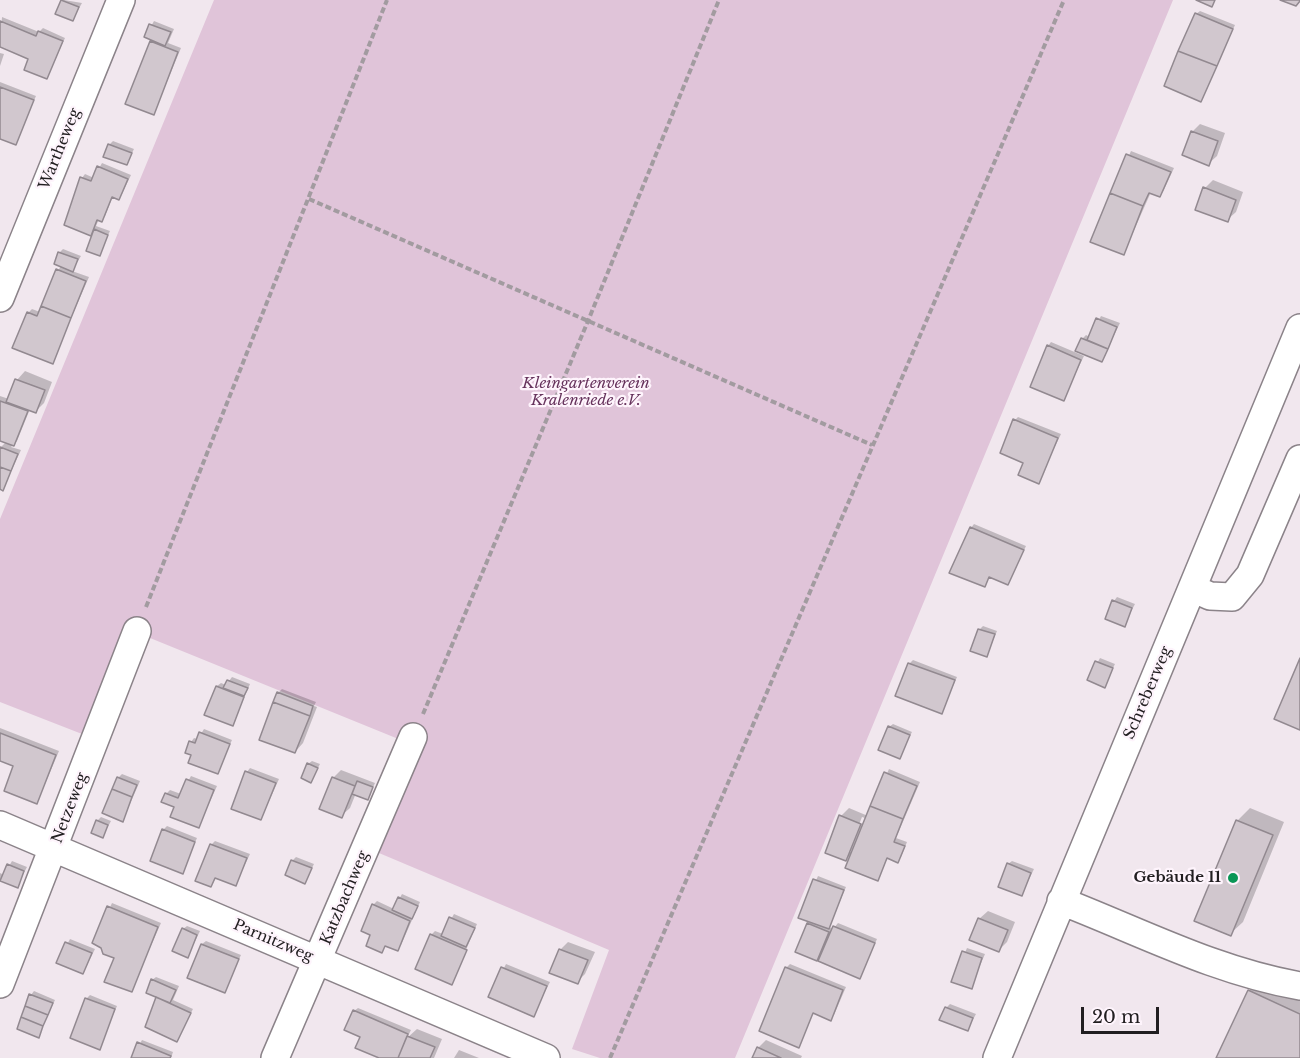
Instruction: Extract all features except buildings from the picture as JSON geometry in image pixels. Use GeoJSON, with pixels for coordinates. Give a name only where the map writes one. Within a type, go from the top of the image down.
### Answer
{"type":"FeatureCollection","features":[{"type":"Feature","properties":{"kind":"street","name":"Wartheweg"},"geometry":{"type":"LineString","coordinates":[[0,298],[121,0]]}},
{"type":"Feature","properties":{"kind":"street","name":"Schreberweg"},"geometry":{"type":"LineString","coordinates":[[997,1058],[1300,328]]}},
{"type":"Feature","properties":{"kind":"street"},"geometry":{"type":"LineString","coordinates":[[1192,588],[1210,596],[1232,597],[1250,575],[1300,459]]}},
{"type":"Feature","properties":{"kind":"street","name":"Netzeweg"},"geometry":{"type":"LineString","coordinates":[[0,984],[54,850],[137,631]]}},
{"type":"Feature","properties":{"kind":"street","name":"Katzbachweg"},"geometry":{"type":"LineString","coordinates":[[275,1058],[413,737]]}},
{"type":"Feature","properties":{"kind":"street","name":"Parnitzweg"},"geometry":{"type":"LineString","coordinates":[[0,825],[546,1058]]}},
{"type":"Feature","properties":{"kind":"street"},"geometry":{"type":"LineString","coordinates":[[1061,901],[1193,957],[1275,982],[1300,986]]}},
{"type":"Feature","properties":{"kind":"path"},"geometry":{"type":"LineString","coordinates":[[137,631],[387,0]]}},
{"type":"Feature","properties":{"kind":"path"},"geometry":{"type":"LineString","coordinates":[[413,737],[588,321],[719,0]]}},
{"type":"Feature","properties":{"kind":"path"},"geometry":{"type":"LineString","coordinates":[[610,1058],[1064,0]]}},
{"type":"Feature","properties":{"kind":"path"},"geometry":{"type":"LineString","coordinates":[[309,199],[872,445]]}},
{"type":"Feature","properties":{"kind":"green space","name":"Kleingartenverein Kralenriede e.V."},"geometry":{"type":"Polygon","coordinates":[[[214,0],[1173,0],[735,1058],[600,1058],[572,1049],[609,950],[379,853],[423,749],[123,627],[82,734],[0,702],[0,519],[214,0]]]}},
{"type":"Feature","properties":{"kind":"place","name":"Gebäude 11"},"geometry":{"type":"Point","coordinates":[1233,878]}}]}
